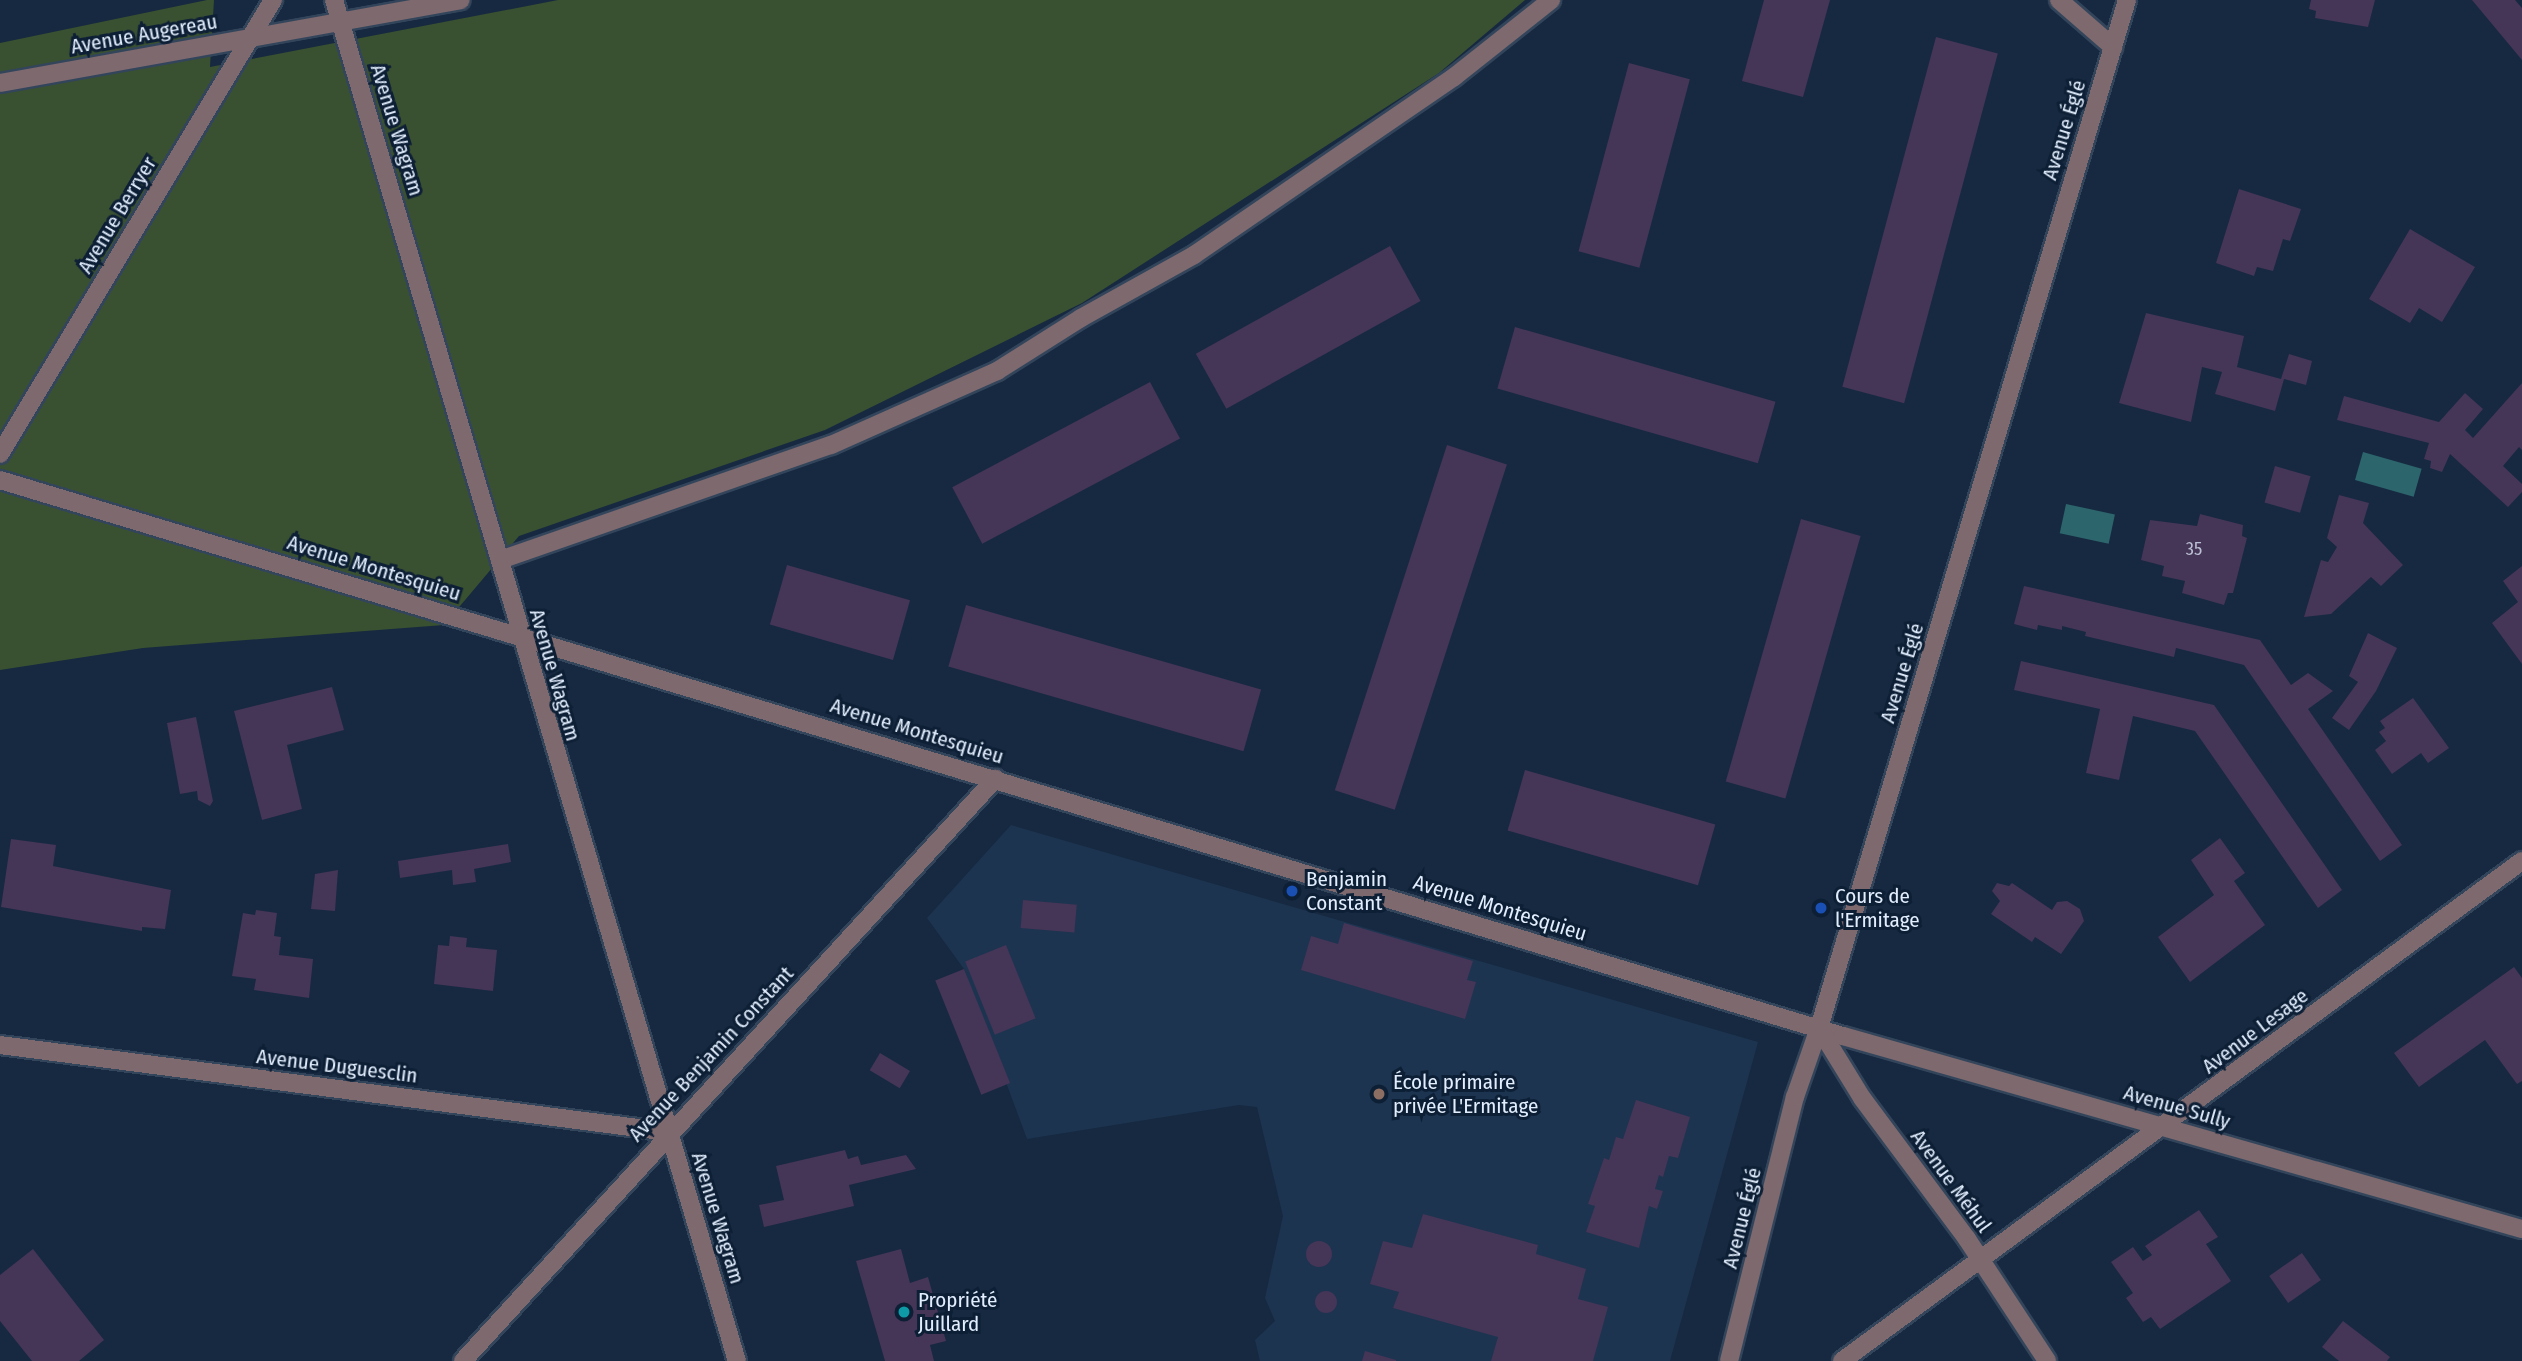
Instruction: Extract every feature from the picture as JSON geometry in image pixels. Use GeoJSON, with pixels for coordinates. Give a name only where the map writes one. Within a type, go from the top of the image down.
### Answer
{"type":"FeatureCollection","features":[{"type":"Feature","properties":{"kind":"street","name":"Avenue Berryer"},"geometry":{"type":"LineString","coordinates":[[0,454],[273,0]]}},
{"type":"Feature","properties":{"kind":"street","name":"Avenue Wagram"},"geometry":{"type":"LineString","coordinates":[[334,0],[500,560],[519,635],[737,1361]]}},
{"type":"Feature","properties":{"kind":"street","name":"Avenue Augereau"},"geometry":{"type":"LineString","coordinates":[[0,83],[461,0]]}},
{"type":"Feature","properties":{"kind":"street"},"geometry":{"type":"LineString","coordinates":[[500,560],[831,444],[997,371],[1081,318],[1194,255],[1454,77],[1551,0]]}},
{"type":"Feature","properties":{"kind":"street"},"geometry":{"type":"LineString","coordinates":[[2059,0],[2113,47]]}},
{"type":"Feature","properties":{"kind":"street","name":"Avenue Églé"},"geometry":{"type":"LineString","coordinates":[[1729,1361],[1795,1097],[1819,1028],[2127,0]]}},
{"type":"Feature","properties":{"kind":"street","name":"Avenue Montesquieu"},"geometry":{"type":"LineString","coordinates":[[0,480],[1819,1028]]}},
{"type":"Feature","properties":{"kind":"street","name":"Avenue Benjamin Constant"},"geometry":{"type":"LineString","coordinates":[[463,1361],[669,1132],[995,779]]}},
{"type":"Feature","properties":{"kind":"street","name":"Avenue Lesage"},"geometry":{"type":"LineString","coordinates":[[1842,1361],[2164,1127],[2522,861]]}},
{"type":"Feature","properties":{"kind":"street","name":"Avenue Sully"},"geometry":{"type":"LineString","coordinates":[[1819,1028],[2522,1229]]}},
{"type":"Feature","properties":{"kind":"street","name":"Avenue Méhul"},"geometry":{"type":"LineString","coordinates":[[1819,1028],[1862,1098],[1980,1260],[2047,1361]]}},
{"type":"Feature","properties":{"kind":"street","name":"Avenue Duguesclin"},"geometry":{"type":"LineString","coordinates":[[0,1045],[669,1132]]}},
{"type":"Feature","properties":{"kind":"shaded area"},"geometry":{"type":"Polygon","coordinates":[[[214,0],[210,67],[558,0],[1525,0],[1439,73],[1082,303],[825,430],[519,536],[444,625],[143,648],[0,670],[0,43],[214,0]]]}},
{"type":"Feature","properties":{"kind":"shaded area"},"geometry":{"type":"Polygon","coordinates":[[[2363,452],[2422,469],[2414,497],[2355,480],[2363,452]]]}},
{"type":"Feature","properties":{"kind":"shaded area"},"geometry":{"type":"Polygon","coordinates":[[[2066,504],[2115,514],[2109,544],[2060,533],[2066,504]]]}},
{"type":"Feature","properties":{"kind":"shaded area","name":"École primaire privée L'Ermitage"},"geometry":{"type":"Polygon","coordinates":[[[1011,825],[1758,1042],[1670,1361],[1260,1361],[1255,1340],[1275,1321],[1265,1298],[1283,1216],[1257,1107],[1239,1105],[1027,1139],[964,969],[927,918],[1011,825]]]}},
{"type":"Feature","properties":{"kind":"building"},"geometry":{"type":"Polygon","coordinates":[[[1764,0],[1830,0],[1803,97],[1742,81],[1764,0]]]}},
{"type":"Feature","properties":{"kind":"building"},"geometry":{"type":"Polygon","coordinates":[[[2311,0],[2375,0],[2368,27],[2315,18],[2316,11],[2309,9],[2311,0]]]}},
{"type":"Feature","properties":{"kind":"building"},"geometry":{"type":"Polygon","coordinates":[[[2472,0],[2515,0],[2522,8],[2522,60],[2472,0]]]}},
{"type":"Feature","properties":{"kind":"building"},"geometry":{"type":"Polygon","coordinates":[[[1936,37],[1998,54],[1904,403],[1842,387],[1936,37]]]}},
{"type":"Feature","properties":{"kind":"building"},"geometry":{"type":"Polygon","coordinates":[[[1629,63],[1690,79],[1639,268],[1579,251],[1629,63]]]}},
{"type":"Feature","properties":{"kind":"building"},"geometry":{"type":"Polygon","coordinates":[[[2239,189],[2301,209],[2290,241],[2283,239],[2273,271],[2257,267],[2254,276],[2216,263],[2239,189]]]}},
{"type":"Feature","properties":{"kind":"building"},"geometry":{"type":"Polygon","coordinates":[[[2410,229],[2475,267],[2442,322],[2419,308],[2410,323],[2369,299],[2410,229]]]}},
{"type":"Feature","properties":{"kind":"building"},"geometry":{"type":"Polygon","coordinates":[[[1390,246],[1421,301],[1226,409],[1196,354],[1390,246]]]}},
{"type":"Feature","properties":{"kind":"building"},"geometry":{"type":"Polygon","coordinates":[[[2146,313],[2244,336],[2237,367],[2281,379],[2289,354],[2312,361],[2306,385],[2284,379],[2275,411],[2215,394],[2222,372],[2202,367],[2191,422],[2119,403],[2146,313]]]}},
{"type":"Feature","properties":{"kind":"building"},"geometry":{"type":"Polygon","coordinates":[[[1515,327],[1776,402],[1758,463],[1497,389],[1515,327]]]}},
{"type":"Feature","properties":{"kind":"building"},"geometry":{"type":"Polygon","coordinates":[[[1150,382],[1180,439],[982,544],[952,487],[1150,382]]]}},
{"type":"Feature","properties":{"kind":"building"},"geometry":{"type":"Polygon","coordinates":[[[2522,383],[2522,450],[2519,447],[2503,466],[2522,484],[2522,492],[2508,507],[2450,454],[2442,472],[2430,468],[2431,461],[2424,459],[2429,443],[2337,420],[2344,396],[2439,422],[2465,393],[2483,409],[2465,430],[2473,438],[2522,383]]]}},
{"type":"Feature","properties":{"kind":"building"},"geometry":{"type":"Polygon","coordinates":[[[1447,445],[1507,464],[1395,810],[1335,790],[1447,445]]]}},
{"type":"Feature","properties":{"kind":"building"},"geometry":{"type":"Polygon","coordinates":[[[2275,466],[2311,476],[2300,513],[2265,503],[2275,466]]]}},
{"type":"Feature","properties":{"kind":"building"},"geometry":{"type":"Polygon","coordinates":[[[2339,495],[2369,503],[2363,523],[2403,565],[2381,586],[2371,577],[2331,614],[2304,617],[2321,560],[2328,562],[2337,547],[2327,538],[2339,495]]]}},
{"type":"Feature","properties":{"kind":"building"},"geometry":{"type":"Polygon","coordinates":[[[2200,514],[2243,525],[2242,536],[2247,538],[2233,593],[2228,593],[2224,605],[2182,593],[2185,581],[2162,576],[2164,566],[2141,560],[2150,520],[2197,526],[2200,514]]]}},
{"type":"Feature","properties":{"kind":"building"},"geometry":{"type":"Polygon","coordinates":[[[1801,519],[1861,536],[1785,799],[1726,781],[1801,519]]]}},
{"type":"Feature","properties":{"kind":"building"},"geometry":{"type":"Polygon","coordinates":[[[787,565],[910,600],[893,660],[770,625],[787,565]]]}},
{"type":"Feature","properties":{"kind":"building"},"geometry":{"type":"Polygon","coordinates":[[[2522,566],[2522,664],[2492,623],[2518,602],[2503,581],[2522,566]]]}},
{"type":"Feature","properties":{"kind":"building"},"geometry":{"type":"Polygon","coordinates":[[[2024,586],[2260,640],[2291,685],[2308,673],[2333,691],[2308,709],[2402,845],[2380,861],[2244,665],[2176,648],[2174,657],[2085,636],[2086,632],[2062,626],[2062,630],[2038,625],[2037,630],[2014,624],[2024,586]]]}},
{"type":"Feature","properties":{"kind":"building"},"geometry":{"type":"Polygon","coordinates":[[[966,605],[1261,690],[1243,751],[948,667],[966,605]]]}},
{"type":"Feature","properties":{"kind":"building"},"geometry":{"type":"Polygon","coordinates":[[[2368,633],[2397,648],[2376,691],[2349,730],[2332,718],[2358,682],[2349,676],[2368,633]]]}},
{"type":"Feature","properties":{"kind":"building"},"geometry":{"type":"Polygon","coordinates":[[[2021,661],[2214,705],[2342,890],[2318,908],[2195,731],[2133,716],[2119,780],[2086,773],[2100,709],[2014,690],[2021,661]]]}},
{"type":"Feature","properties":{"kind":"building"},"geometry":{"type":"Polygon","coordinates":[[[332,687],[344,730],[287,745],[302,809],[262,820],[234,711],[332,687]]]}},
{"type":"Feature","properties":{"kind":"building"},"geometry":{"type":"Polygon","coordinates":[[[2413,698],[2449,748],[2428,763],[2421,753],[2392,774],[2375,750],[2386,741],[2379,732],[2385,728],[2380,721],[2413,698]]]}},
{"type":"Feature","properties":{"kind":"building"},"geometry":{"type":"Polygon","coordinates":[[[196,717],[213,801],[210,806],[198,800],[197,791],[180,794],[167,723],[196,717]]]}},
{"type":"Feature","properties":{"kind":"building"},"geometry":{"type":"Polygon","coordinates":[[[1525,770],[1715,825],[1698,885],[1508,831],[1525,770]]]}},
{"type":"Feature","properties":{"kind":"building"},"geometry":{"type":"Polygon","coordinates":[[[2220,838],[2245,873],[2234,881],[2265,925],[2190,982],[2158,937],[2214,895],[2191,860],[2220,838]]]}},
{"type":"Feature","properties":{"kind":"building"},"geometry":{"type":"Polygon","coordinates":[[[11,839],[56,845],[53,866],[171,890],[165,929],[142,927],[142,931],[1,907],[11,839]]]}},
{"type":"Feature","properties":{"kind":"building"},"geometry":{"type":"Polygon","coordinates":[[[508,844],[511,862],[474,869],[476,882],[453,885],[452,870],[400,878],[398,861],[508,844]]]}},
{"type":"Feature","properties":{"kind":"building"},"geometry":{"type":"Polygon","coordinates":[[[338,870],[335,911],[311,909],[315,874],[338,870]]]}},
{"type":"Feature","properties":{"kind":"building"},"geometry":{"type":"Polygon","coordinates":[[[1997,883],[2009,886],[2012,883],[2052,910],[2057,902],[2067,901],[2080,909],[2084,921],[2061,954],[2035,937],[2032,942],[1991,914],[2000,901],[1992,891],[1997,883]]]}},
{"type":"Feature","properties":{"kind":"building"},"geometry":{"type":"Polygon","coordinates":[[[1023,900],[1077,905],[1074,933],[1021,928],[1023,900]]]}},
{"type":"Feature","properties":{"kind":"building"},"geometry":{"type":"Polygon","coordinates":[[[256,910],[277,913],[274,936],[281,937],[279,955],[313,959],[309,998],[254,990],[256,979],[232,976],[243,913],[255,915],[256,910]]]}},
{"type":"Feature","properties":{"kind":"building"},"geometry":{"type":"Polygon","coordinates":[[[1344,923],[1473,961],[1467,980],[1476,982],[1465,1019],[1301,970],[1311,936],[1338,944],[1344,923]]]}},
{"type":"Feature","properties":{"kind":"building"},"geometry":{"type":"Polygon","coordinates":[[[450,936],[467,938],[466,947],[497,950],[493,991],[434,984],[438,945],[449,946],[450,936]]]}},
{"type":"Feature","properties":{"kind":"building"},"geometry":{"type":"Polygon","coordinates":[[[1006,945],[1036,1018],[995,1035],[965,961],[1006,945]]]}},
{"type":"Feature","properties":{"kind":"building"},"geometry":{"type":"Polygon","coordinates":[[[2514,967],[2522,978],[2522,1081],[2517,1084],[2485,1040],[2419,1087],[2394,1053],[2514,967]]]}},
{"type":"Feature","properties":{"kind":"building"},"geometry":{"type":"Polygon","coordinates":[[[964,969],[1010,1083],[981,1095],[935,981],[964,969]]]}},
{"type":"Feature","properties":{"kind":"building"},"geometry":{"type":"Polygon","coordinates":[[[880,1053],[910,1071],[900,1088],[870,1070],[880,1053]]]}},
{"type":"Feature","properties":{"kind":"building"},"geometry":{"type":"Polygon","coordinates":[[[1636,1100],[1690,1117],[1678,1158],[1669,1156],[1663,1177],[1659,1175],[1655,1189],[1663,1191],[1657,1209],[1649,1206],[1639,1248],[1586,1232],[1595,1206],[1588,1204],[1604,1158],[1609,1160],[1616,1137],[1623,1139],[1636,1100]]]}},
{"type":"Feature","properties":{"kind":"building"},"geometry":{"type":"Polygon","coordinates":[[[845,1150],[848,1159],[858,1156],[861,1165],[906,1155],[916,1169],[849,1185],[854,1206],[764,1227],[759,1205],[784,1200],[776,1166],[845,1150]]]}},
{"type":"Feature","properties":{"kind":"building"},"geometry":{"type":"Polygon","coordinates":[[[2199,1210],[2218,1237],[2206,1244],[2231,1281],[2160,1329],[2151,1317],[2143,1322],[2126,1298],[2133,1293],[2111,1262],[2133,1247],[2143,1261],[2152,1255],[2145,1246],[2199,1210]]]}},
{"type":"Feature","properties":{"kind":"building"},"geometry":{"type":"Polygon","coordinates":[[[1423,1214],[1538,1245],[1536,1254],[1586,1269],[1578,1299],[1608,1307],[1593,1361],[1491,1361],[1498,1337],[1393,1308],[1399,1292],[1370,1284],[1383,1241],[1412,1248],[1423,1214]]]}},
{"type":"Feature","properties":{"kind":"building"},"geometry":{"type":"Polygon","coordinates":[[[1319,1241],[1328,1245],[1332,1254],[1328,1263],[1319,1267],[1310,1263],[1306,1254],[1310,1245],[1319,1241]]]}},
{"type":"Feature","properties":{"kind":"building"},"geometry":{"type":"Polygon","coordinates":[[[33,1249],[104,1340],[79,1361],[32,1361],[0,1321],[0,1275],[33,1249]]]}},
{"type":"Feature","properties":{"kind":"building","name":"Propriété Juillard"},"geometry":{"type":"Polygon","coordinates":[[[901,1249],[910,1283],[928,1277],[946,1341],[930,1345],[934,1361],[885,1361],[856,1261],[901,1249]]]}},
{"type":"Feature","properties":{"kind":"building"},"geometry":{"type":"Polygon","coordinates":[[[2302,1253],[2321,1280],[2288,1303],[2269,1276],[2302,1253]]]}},
{"type":"Feature","properties":{"kind":"building"},"geometry":{"type":"Polygon","coordinates":[[[1322,1291],[1330,1291],[1337,1298],[1337,1306],[1330,1313],[1322,1313],[1315,1306],[1315,1298],[1322,1291]]]}},
{"type":"Feature","properties":{"kind":"building"},"geometry":{"type":"Polygon","coordinates":[[[2343,1321],[2390,1357],[2387,1361],[2339,1361],[2322,1347],[2343,1321]]]}},
{"type":"Feature","properties":{"kind":"building"},"geometry":{"type":"Polygon","coordinates":[[[1365,1351],[1396,1360],[1396,1361],[1362,1361],[1365,1351]]]}},
{"type":"Feature","properties":{"kind":"place","name":"Benjamin Constant"},"geometry":{"type":"Point","coordinates":[1292,891]}},
{"type":"Feature","properties":{"kind":"place","name":"Cours de l'Ermitage"},"geometry":{"type":"Point","coordinates":[1821,908]}},
{"type":"Feature","properties":{"kind":"place","name":"École primaire privée L'Ermitage"},"geometry":{"type":"Point","coordinates":[1379,1094]}},
{"type":"Feature","properties":{"kind":"place","name":"Propriété Juillard"},"geometry":{"type":"Point","coordinates":[904,1312]}}]}
